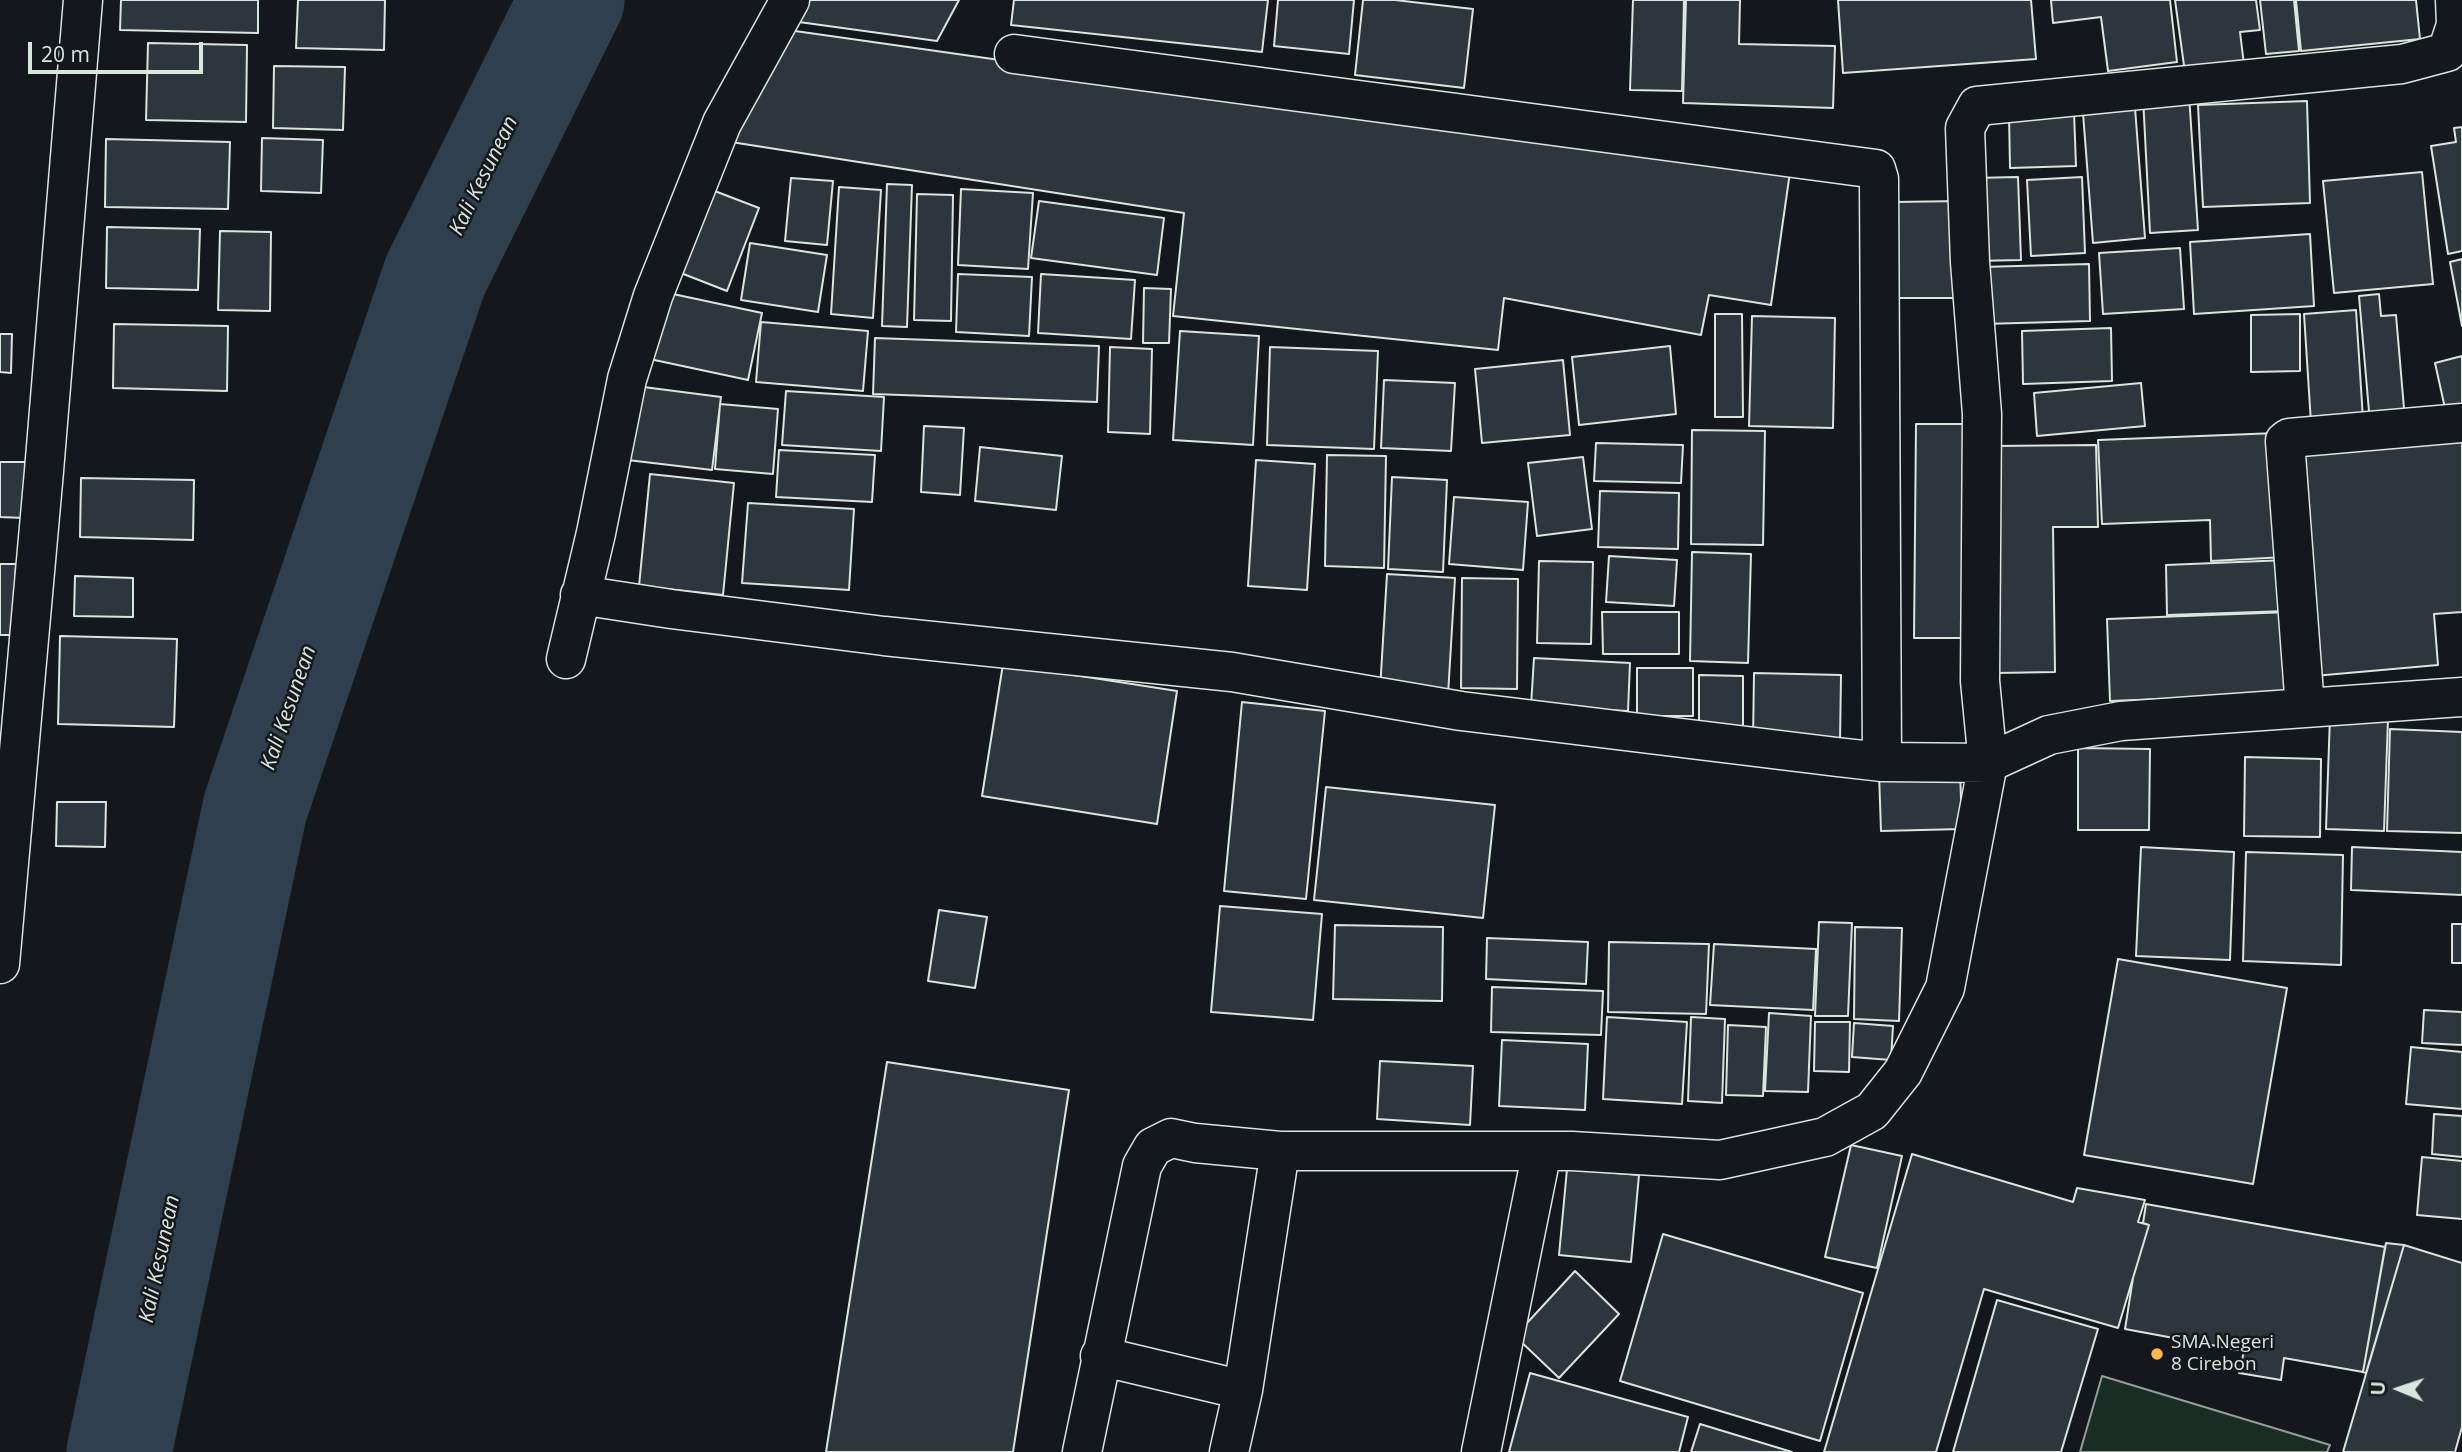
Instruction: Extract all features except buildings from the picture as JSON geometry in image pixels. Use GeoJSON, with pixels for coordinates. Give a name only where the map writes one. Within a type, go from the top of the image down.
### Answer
{"type":"FeatureCollection","features":[{"type":"Feature","properties":{"kind":"street"},"geometry":{"type":"LineString","coordinates":[[0,964],[83,0]]}},
{"type":"Feature","properties":{"kind":"street"},"geometry":{"type":"LineString","coordinates":[[566,659],[596,533],[627,379],[653,296],[722,123],[790,0]]}},
{"type":"Feature","properties":{"kind":"street"},"geometry":{"type":"LineString","coordinates":[[1082,1452],[1142,1166],[1153,1147],[1171,1138],[1195,1143],[1280,1151],[1542,1151],[1720,1160],[1825,1137],[1872,1111],[1903,1072],[1945,989],[1988,763],[1980,681],[1982,414],[1970,262],[1965,128],[1971,114],[1977,106],[2402,64],[2447,52],[2456,25],[2455,0]]}},
{"type":"Feature","properties":{"kind":"street"},"geometry":{"type":"LineString","coordinates":[[1014,54],[1876,169],[1879,179],[1882,762]]}},
{"type":"Feature","properties":{"kind":"street"},"geometry":{"type":"LineString","coordinates":[[2305,708],[2285,442],[2289,438],[2462,423]]}},
{"type":"Feature","properties":{"kind":"street"},"geometry":{"type":"LineString","coordinates":[[580,595],[884,636],[1232,671],[1461,710],[1882,762],[1988,763],[2049,735],[2121,721],[2462,697]]}},
{"type":"Feature","properties":{"kind":"street"},"geometry":{"type":"LineString","coordinates":[[1228,1452],[1243,1390],[1280,1151]]}},
{"type":"Feature","properties":{"kind":"street"},"geometry":{"type":"LineString","coordinates":[[1481,1452],[1542,1151]]}},
{"type":"Feature","properties":{"kind":"street"},"geometry":{"type":"LineString","coordinates":[[1100,1356],[1243,1390]]}},
{"type":"Feature","properties":{"kind":"green space"},"geometry":{"type":"Polygon","coordinates":[[[2102,1376],[2330,1445],[2327,1452],[2080,1452],[2102,1376]]]}},
{"type":"Feature","properties":{"kind":"waterway","name":"Kali Kesunean"},"geometry":{"type":"LineString","coordinates":[[119,1452],[255,808],[435,276],[572,0]]}},
{"type":"Feature","properties":{"kind":"place","name":"SMA Negeri 8 Cirebon"},"geometry":{"type":"Point","coordinates":[2157,1354]}}]}
